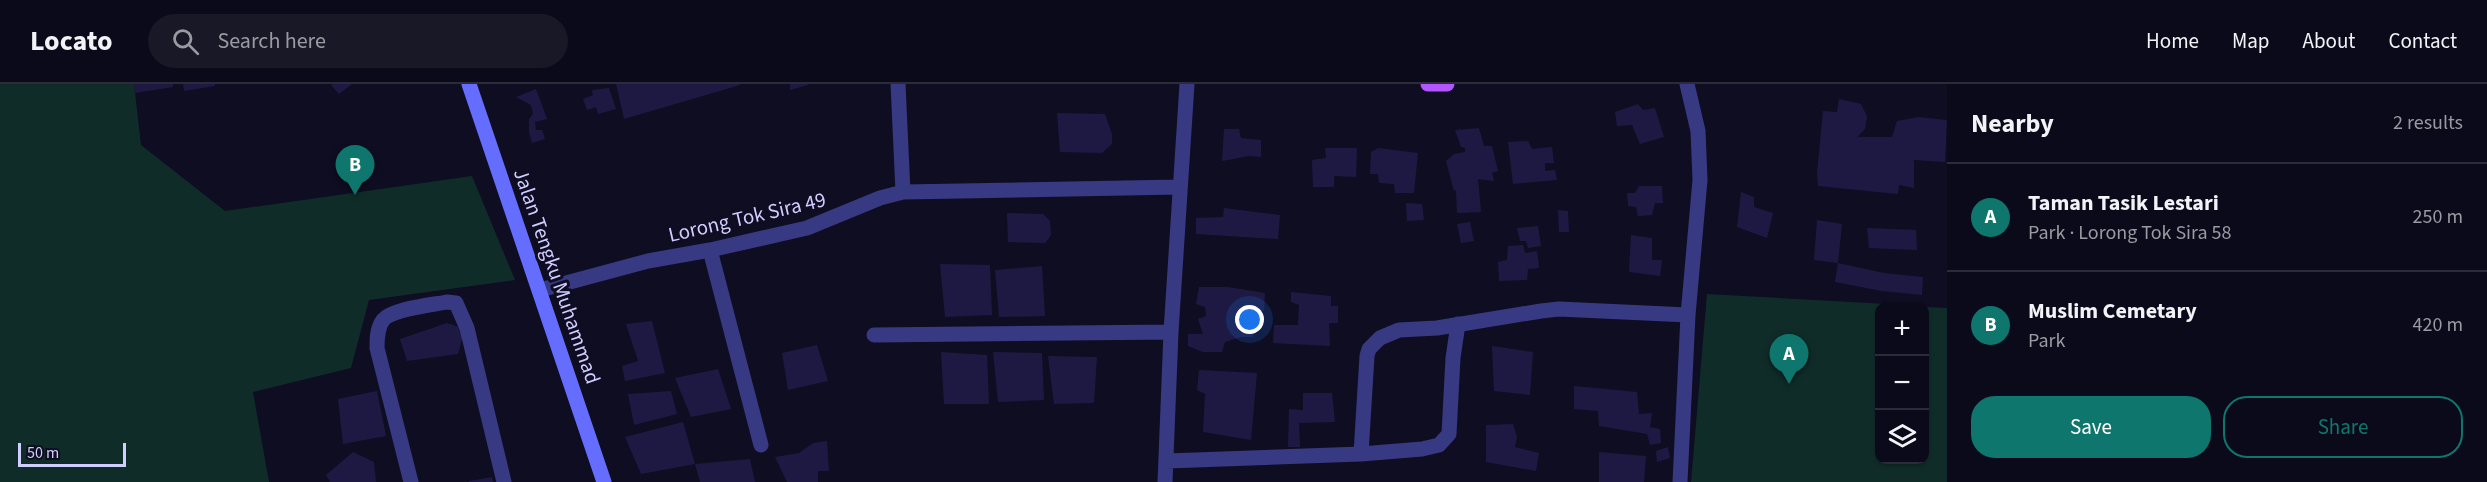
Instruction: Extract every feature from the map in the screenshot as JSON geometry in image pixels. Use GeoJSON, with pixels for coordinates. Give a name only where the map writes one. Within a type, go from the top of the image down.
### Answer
{"type":"FeatureCollection","features":[{"type":"Feature","properties":{"kind":"main road","name":"Jalan Tengku Muhammad"},"geometry":{"type":"LineString","coordinates":[[469,84],[604,482]]}},
{"type":"Feature","properties":{"kind":"main road"},"geometry":{"type":"LineString","coordinates":[[1428,84],[1447,84]]}},
{"type":"Feature","properties":{"kind":"street"},"geometry":{"type":"LineString","coordinates":[[898,84],[903,192]]}},
{"type":"Feature","properties":{"kind":"street"},"geometry":{"type":"LineString","coordinates":[[1165,482],[1171,332],[1187,84]]}},
{"type":"Feature","properties":{"kind":"street"},"geometry":{"type":"LineString","coordinates":[[1680,482],[1688,315],[1700,180],[1698,131],[1687,84]]}},
{"type":"Feature","properties":{"kind":"street","name":"Lorong Tok Sira 49"},"geometry":{"type":"LineString","coordinates":[[540,290],[632,264],[711,250],[807,228],[880,198],[903,192],[1179,188]]}},
{"type":"Feature","properties":{"kind":"street"},"geometry":{"type":"LineString","coordinates":[[711,250],[761,445]]}},
{"type":"Feature","properties":{"kind":"street"},"geometry":{"type":"LineString","coordinates":[[411,482],[377,348],[378,334],[381,322],[390,314],[447,302],[456,303],[466,328],[504,482]]}},
{"type":"Feature","properties":{"kind":"street"},"geometry":{"type":"LineString","coordinates":[[1361,454],[1369,349],[1389,332],[1559,309],[1688,315]]}},
{"type":"Feature","properties":{"kind":"street"},"geometry":{"type":"LineString","coordinates":[[1167,461],[1361,454],[1431,448],[1445,440],[1449,434],[1453,358],[1458,324]]}},
{"type":"Feature","properties":{"kind":"street"},"geometry":{"type":"LineString","coordinates":[[874,334],[1171,332]]}},
{"type":"Feature","properties":{"kind":"green space"},"geometry":{"type":"Polygon","coordinates":[[[0,84],[134,84],[141,145],[225,211],[472,176],[515,280],[369,300],[351,368],[253,392],[269,482],[0,482],[0,84]]]}},
{"type":"Feature","properties":{"kind":"green space"},"geometry":{"type":"Polygon","coordinates":[[[1707,294],[1875,303],[1875,464],[1929,464],[1929,307],[1947,308],[1947,482],[1691,482],[1707,294]]]}},
{"type":"Feature","properties":{"kind":"building"},"geometry":{"type":"Polygon","coordinates":[[[134,84],[173,84],[173,87],[135,93],[134,84]]]}},
{"type":"Feature","properties":{"kind":"building"},"geometry":{"type":"Polygon","coordinates":[[[183,84],[215,84],[215,86],[184,91],[183,84]]]}},
{"type":"Feature","properties":{"kind":"building"},"geometry":{"type":"Polygon","coordinates":[[[352,84],[339,94],[331,85],[352,84]]]}},
{"type":"Feature","properties":{"kind":"building"},"geometry":{"type":"Polygon","coordinates":[[[616,84],[740,84],[740,85],[624,119],[616,84]]]}},
{"type":"Feature","properties":{"kind":"building"},"geometry":{"type":"Polygon","coordinates":[[[790,84],[808,84],[808,85],[790,90],[790,84]]]}},
{"type":"Feature","properties":{"kind":"building"},"geometry":{"type":"Polygon","coordinates":[[[609,88],[616,109],[598,114],[596,107],[587,110],[583,99],[593,95],[592,90],[609,88]]]}},
{"type":"Feature","properties":{"kind":"building"},"geometry":{"type":"Polygon","coordinates":[[[536,89],[547,119],[535,122],[536,130],[542,130],[545,139],[532,143],[529,132],[529,119],[533,114],[531,105],[516,97],[536,89]]]}},
{"type":"Feature","properties":{"kind":"building"},"geometry":{"type":"Polygon","coordinates":[[[1839,99],[1861,104],[1867,116],[1865,129],[1857,137],[1892,137],[1897,121],[1918,117],[1947,120],[1945,162],[1914,160],[1914,188],[1899,185],[1898,194],[1818,186],[1817,173],[1823,111],[1837,112],[1839,99]]]}},
{"type":"Feature","properties":{"kind":"building"},"geometry":{"type":"Polygon","coordinates":[[[1638,104],[1643,110],[1655,108],[1664,137],[1640,144],[1632,125],[1617,126],[1615,112],[1638,104]]]}},
{"type":"Feature","properties":{"kind":"building"},"geometry":{"type":"Polygon","coordinates":[[[1057,113],[1105,114],[1112,134],[1112,144],[1102,153],[1060,152],[1057,113]]]}},
{"type":"Feature","properties":{"kind":"building"},"geometry":{"type":"Polygon","coordinates":[[[1479,128],[1484,146],[1492,146],[1498,171],[1492,173],[1494,181],[1478,179],[1481,212],[1457,213],[1456,190],[1454,191],[1446,161],[1454,154],[1465,152],[1455,130],[1479,128]]]}},
{"type":"Feature","properties":{"kind":"building"},"geometry":{"type":"Polygon","coordinates":[[[1224,129],[1239,129],[1241,138],[1261,140],[1261,157],[1249,156],[1222,161],[1224,129]]]}},
{"type":"Feature","properties":{"kind":"building"},"geometry":{"type":"Polygon","coordinates":[[[1528,141],[1532,149],[1552,147],[1554,163],[1545,163],[1545,171],[1555,170],[1557,180],[1513,184],[1508,142],[1528,141]]]}},
{"type":"Feature","properties":{"kind":"building"},"geometry":{"type":"Polygon","coordinates":[[[1325,148],[1357,148],[1356,177],[1334,176],[1334,187],[1313,187],[1312,160],[1326,158],[1325,148]]]}},
{"type":"Feature","properties":{"kind":"building"},"geometry":{"type":"Polygon","coordinates":[[[1378,148],[1418,153],[1414,193],[1395,193],[1394,184],[1379,183],[1378,174],[1370,174],[1371,152],[1378,148]]]}},
{"type":"Feature","properties":{"kind":"building"},"geometry":{"type":"Polygon","coordinates":[[[1639,186],[1662,186],[1663,203],[1655,203],[1652,215],[1638,216],[1636,207],[1628,206],[1627,193],[1635,193],[1639,186]]]}},
{"type":"Feature","properties":{"kind":"building"},"geometry":{"type":"Polygon","coordinates":[[[1741,192],[1754,197],[1754,207],[1773,213],[1767,238],[1737,227],[1741,192]]]}},
{"type":"Feature","properties":{"kind":"building"},"geometry":{"type":"Polygon","coordinates":[[[1406,203],[1422,204],[1424,220],[1407,221],[1406,203]]]}},
{"type":"Feature","properties":{"kind":"building"},"geometry":{"type":"Polygon","coordinates":[[[1224,208],[1280,215],[1278,239],[1196,234],[1196,218],[1223,217],[1224,208]]]}},
{"type":"Feature","properties":{"kind":"building"},"geometry":{"type":"Polygon","coordinates":[[[1558,210],[1568,211],[1569,232],[1559,232],[1558,210]]]}},
{"type":"Feature","properties":{"kind":"building"},"geometry":{"type":"Polygon","coordinates":[[[1007,213],[1043,214],[1050,221],[1051,235],[1045,243],[1008,242],[1007,213]]]}},
{"type":"Feature","properties":{"kind":"building"},"geometry":{"type":"Polygon","coordinates":[[[1817,220],[1842,224],[1838,263],[1814,260],[1817,220]]]}},
{"type":"Feature","properties":{"kind":"building"},"geometry":{"type":"Polygon","coordinates":[[[1470,222],[1474,241],[1461,243],[1457,224],[1470,222]]]}},
{"type":"Feature","properties":{"kind":"building"},"geometry":{"type":"Polygon","coordinates":[[[1538,226],[1541,246],[1528,248],[1526,241],[1520,241],[1517,228],[1538,226]]]}},
{"type":"Feature","properties":{"kind":"building"},"geometry":{"type":"Polygon","coordinates":[[[1867,228],[1916,230],[1917,250],[1869,248],[1867,228]]]}},
{"type":"Feature","properties":{"kind":"building"},"geometry":{"type":"Polygon","coordinates":[[[1631,235],[1652,238],[1652,260],[1662,260],[1660,276],[1629,272],[1631,235]]]}},
{"type":"Feature","properties":{"kind":"building"},"geometry":{"type":"Polygon","coordinates":[[[1523,245],[1525,253],[1537,251],[1539,268],[1528,269],[1527,280],[1499,281],[1498,262],[1507,260],[1508,246],[1523,245]]]}},
{"type":"Feature","properties":{"kind":"building"},"geometry":{"type":"Polygon","coordinates":[[[1838,263],[1884,273],[1923,277],[1922,295],[1882,291],[1835,282],[1838,263]]]}},
{"type":"Feature","properties":{"kind":"building"},"geometry":{"type":"Polygon","coordinates":[[[940,264],[990,265],[992,315],[945,317],[940,264]]]}},
{"type":"Feature","properties":{"kind":"building"},"geometry":{"type":"Polygon","coordinates":[[[1042,266],[1045,316],[999,317],[995,270],[1042,266]]]}},
{"type":"Feature","properties":{"kind":"building"},"geometry":{"type":"Polygon","coordinates":[[[1199,287],[1228,287],[1265,293],[1264,311],[1247,310],[1248,319],[1255,321],[1253,337],[1241,337],[1225,342],[1222,352],[1203,352],[1188,346],[1188,334],[1203,334],[1198,319],[1206,316],[1205,307],[1196,304],[1199,287]]]}},
{"type":"Feature","properties":{"kind":"building"},"geometry":{"type":"Polygon","coordinates":[[[1291,292],[1331,296],[1331,306],[1338,306],[1338,323],[1329,323],[1330,346],[1273,343],[1274,325],[1298,325],[1299,305],[1291,302],[1291,292]]]}},
{"type":"Feature","properties":{"kind":"building"},"geometry":{"type":"Polygon","coordinates":[[[652,321],[665,373],[625,381],[622,366],[638,361],[626,324],[652,321]]]}},
{"type":"Feature","properties":{"kind":"building"},"geometry":{"type":"Polygon","coordinates":[[[447,323],[465,329],[458,354],[407,361],[400,339],[447,323]]]}},
{"type":"Feature","properties":{"kind":"building"},"geometry":{"type":"Polygon","coordinates":[[[817,345],[828,381],[788,390],[782,353],[817,345]]]}},
{"type":"Feature","properties":{"kind":"building"},"geometry":{"type":"Polygon","coordinates":[[[1492,346],[1533,352],[1530,395],[1494,391],[1492,346]]]}},
{"type":"Feature","properties":{"kind":"building"},"geometry":{"type":"Polygon","coordinates":[[[941,352],[987,355],[989,404],[944,404],[941,352]]]}},
{"type":"Feature","properties":{"kind":"building"},"geometry":{"type":"Polygon","coordinates":[[[993,352],[1042,353],[1044,400],[998,402],[993,352]]]}},
{"type":"Feature","properties":{"kind":"building"},"geometry":{"type":"Polygon","coordinates":[[[1048,356],[1097,357],[1094,403],[1054,404],[1048,356]]]}},
{"type":"Feature","properties":{"kind":"building"},"geometry":{"type":"Polygon","coordinates":[[[718,369],[731,409],[691,417],[675,378],[718,369]]]}},
{"type":"Feature","properties":{"kind":"building"},"geometry":{"type":"Polygon","coordinates":[[[1199,370],[1257,373],[1251,440],[1203,432],[1205,394],[1197,390],[1199,370]]]}},
{"type":"Feature","properties":{"kind":"building"},"geometry":{"type":"Polygon","coordinates":[[[1574,386],[1637,392],[1639,414],[1652,413],[1650,427],[1660,429],[1661,443],[1650,445],[1647,434],[1599,426],[1598,411],[1574,409],[1574,386]]]}},
{"type":"Feature","properties":{"kind":"building"},"geometry":{"type":"Polygon","coordinates":[[[377,391],[386,436],[343,444],[338,399],[377,391]]]}},
{"type":"Feature","properties":{"kind":"building"},"geometry":{"type":"Polygon","coordinates":[[[671,391],[677,414],[634,425],[628,394],[671,391]]]}},
{"type":"Feature","properties":{"kind":"building"},"geometry":{"type":"Polygon","coordinates":[[[1303,393],[1332,393],[1335,422],[1299,423],[1300,447],[1288,447],[1289,409],[1303,410],[1303,393]]]}},
{"type":"Feature","properties":{"kind":"building"},"geometry":{"type":"Polygon","coordinates":[[[683,422],[695,464],[641,474],[625,437],[683,422]]]}},
{"type":"Feature","properties":{"kind":"building"},"geometry":{"type":"Polygon","coordinates":[[[1513,424],[1517,437],[1515,447],[1539,453],[1536,471],[1486,462],[1486,425],[1513,424]]]}},
{"type":"Feature","properties":{"kind":"building"},"geometry":{"type":"Polygon","coordinates":[[[827,441],[829,471],[818,471],[818,482],[787,482],[775,457],[799,453],[813,443],[827,441]]]}},
{"type":"Feature","properties":{"kind":"building"},"geometry":{"type":"Polygon","coordinates":[[[1668,447],[1670,458],[1657,462],[1656,451],[1668,447]]]}},
{"type":"Feature","properties":{"kind":"building"},"geometry":{"type":"Polygon","coordinates":[[[353,452],[374,462],[376,482],[330,482],[326,475],[353,452]]]}},
{"type":"Feature","properties":{"kind":"building"},"geometry":{"type":"Polygon","coordinates":[[[1599,452],[1646,456],[1644,482],[1599,482],[1599,452]]]}},
{"type":"Feature","properties":{"kind":"building"},"geometry":{"type":"Polygon","coordinates":[[[750,459],[755,482],[700,482],[695,464],[750,459]]]}},
{"type":"Feature","properties":{"kind":"building"},"geometry":{"type":"Polygon","coordinates":[[[492,477],[493,482],[469,482],[469,481],[492,477]]]}},
{"type":"Feature","properties":{"kind":"place","name":"Muslim Cemetary"},"geometry":{"type":"Point","coordinates":[355,195]}},
{"type":"Feature","properties":{"kind":"place","name":"Taman Tasik Lestari"},"geometry":{"type":"Point","coordinates":[1789,384]}}]}
